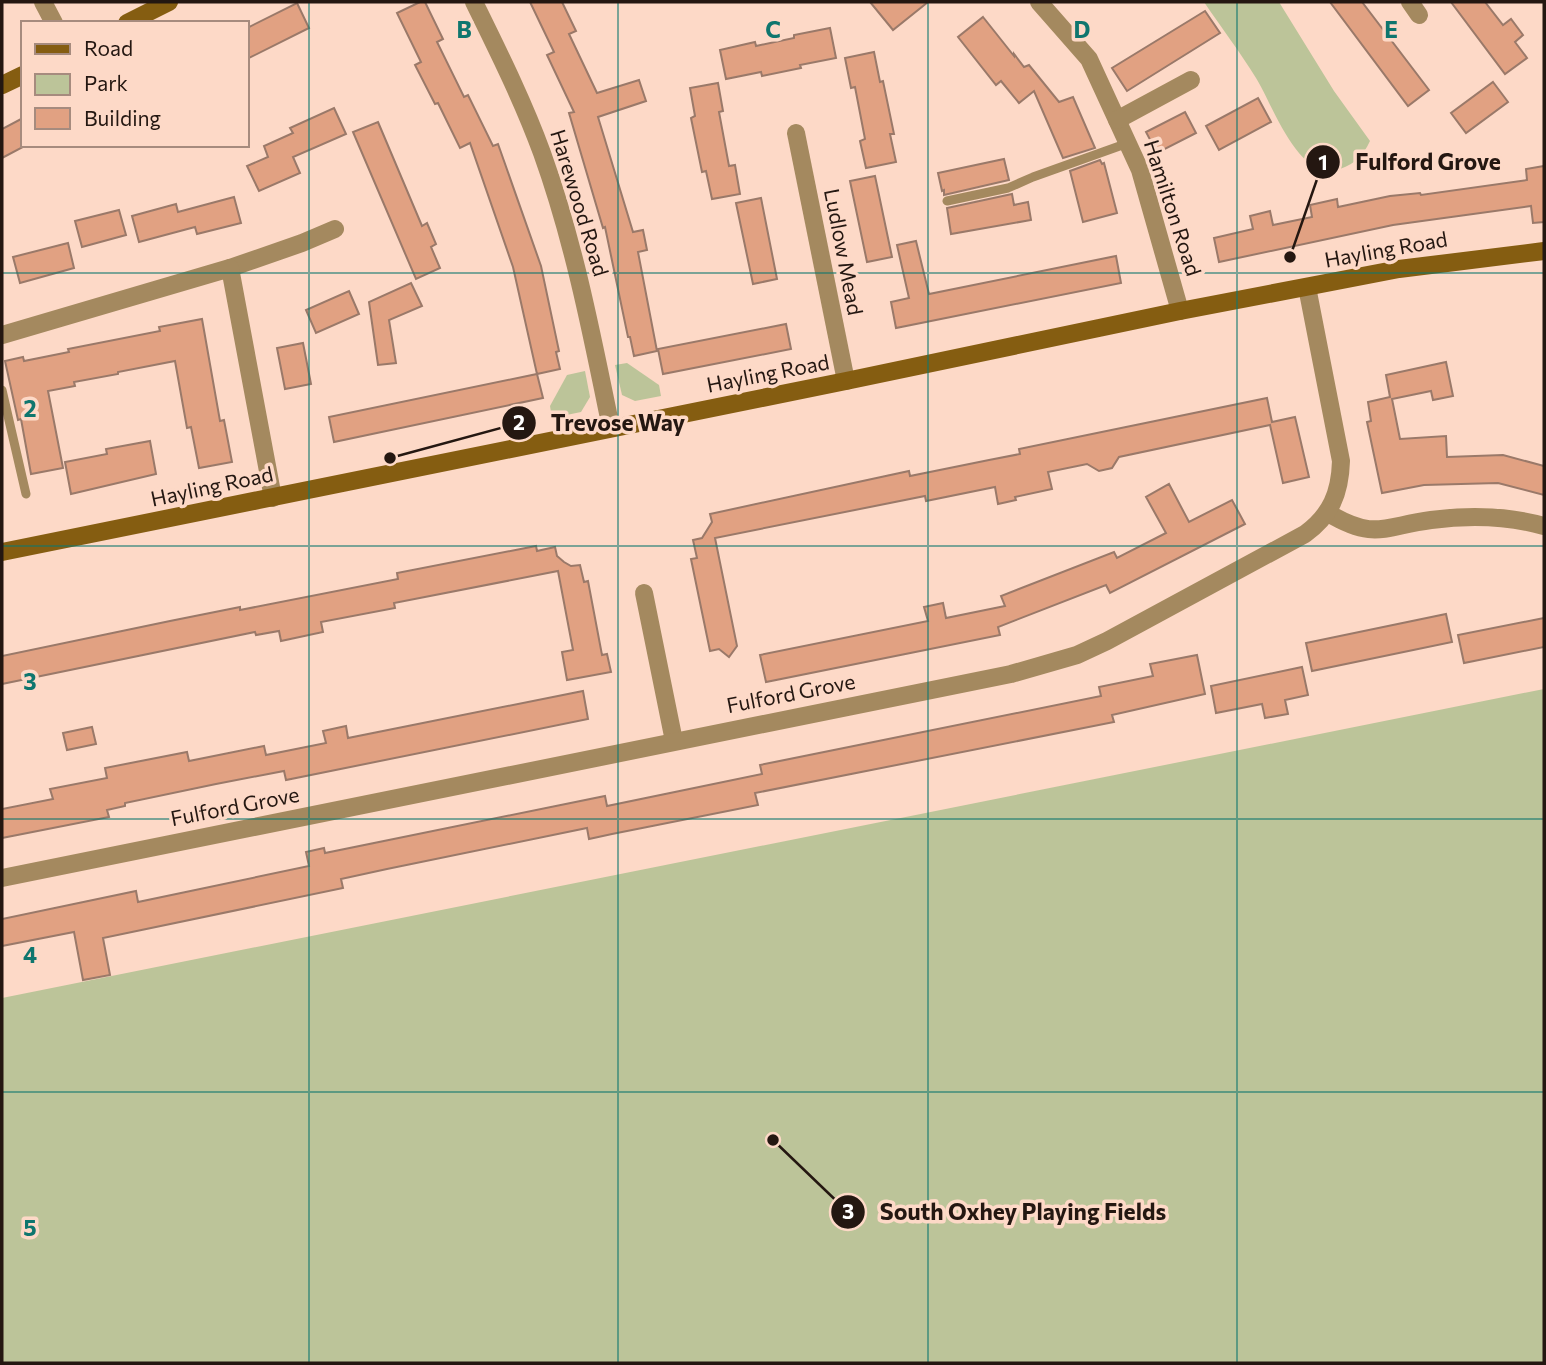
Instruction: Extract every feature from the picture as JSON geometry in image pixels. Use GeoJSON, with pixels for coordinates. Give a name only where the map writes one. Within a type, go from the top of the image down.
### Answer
{"type":"FeatureCollection","features":[{"type":"Feature","properties":{"kind":"street"},"geometry":{"type":"LineString","coordinates":[[43,2],[53,21]]}},
{"type":"Feature","properties":{"kind":"street"},"geometry":{"type":"LineString","coordinates":[[131,21],[169,2]]}},
{"type":"Feature","properties":{"kind":"street","name":"Harewood Road"},"geometry":{"type":"LineString","coordinates":[[474,2],[521,100],[542,153],[570,241],[611,428]]}},
{"type":"Feature","properties":{"kind":"street","name":"Hamilton Road"},"geometry":{"type":"LineString","coordinates":[[1039,2],[1089,59],[1128,143],[1140,170],[1180,311]]}},
{"type":"Feature","properties":{"kind":"street"},"geometry":{"type":"LineString","coordinates":[[2,85],[21,76]]}},
{"type":"Feature","properties":{"kind":"street","name":"Hamilton Road"},"geometry":{"type":"LineString","coordinates":[[1117,120],[1191,80]]}},
{"type":"Feature","properties":{"kind":"street","name":"Ludlow Mead"},"geometry":{"type":"LineString","coordinates":[[796,133],[846,381]]}},
{"type":"Feature","properties":{"kind":"street"},"geometry":{"type":"LineString","coordinates":[[2,335],[230,268],[335,229]]}},
{"type":"Feature","properties":{"kind":"street","name":"Hayling Road"},"geometry":{"type":"LineString","coordinates":[[2,552],[1180,311],[1399,269],[1544,251]]}},
{"type":"Feature","properties":{"kind":"street"},"geometry":{"type":"LineString","coordinates":[[230,268],[274,498]]}},
{"type":"Feature","properties":{"kind":"street","name":"Fulford Grove"},"geometry":{"type":"LineString","coordinates":[[2,877],[1011,674],[1077,654],[1107,641],[1305,534],[1328,513],[1339,485],[1342,461],[1307,287]]}},
{"type":"Feature","properties":{"kind":"street"},"geometry":{"type":"LineString","coordinates":[[1328,513],[1347,524],[1376,531],[1430,520],[1466,517],[1498,518],[1544,526]]}},
{"type":"Feature","properties":{"kind":"street"},"geometry":{"type":"LineString","coordinates":[[644,593],[674,741]]}},
{"type":"Feature","properties":{"kind":"lane"},"geometry":{"type":"LineString","coordinates":[[947,201],[1009,188],[1128,143]]}},
{"type":"Feature","properties":{"kind":"lane"},"geometry":{"type":"LineString","coordinates":[[2,390],[26,494]]}},
{"type":"Feature","properties":{"kind":"green space"},"geometry":{"type":"Polygon","coordinates":[[[1204,2],[1279,2],[1334,91],[1370,141],[1365,151],[1340,169],[1325,171],[1312,165],[1300,154],[1279,123],[1256,78],[1204,2]]]}},
{"type":"Feature","properties":{"kind":"green space"},"geometry":{"type":"Polygon","coordinates":[[[627,363],[659,385],[661,396],[635,401],[622,395],[615,365],[627,363]]]}},
{"type":"Feature","properties":{"kind":"green space"},"geometry":{"type":"Polygon","coordinates":[[[585,371],[590,397],[581,412],[552,418],[550,406],[567,375],[585,371]]]}},
{"type":"Feature","properties":{"kind":"green space"},"geometry":{"type":"Polygon","coordinates":[[[1544,689],[1544,1363],[2,1363],[2,998],[1544,689]]]}},
{"type":"Feature","properties":{"kind":"building"},"geometry":{"type":"Polygon","coordinates":[[[425,2],[443,39],[437,42],[464,97],[468,95],[493,146],[498,144],[541,266],[559,351],[556,352],[560,369],[537,374],[513,267],[470,143],[460,148],[438,103],[435,104],[415,65],[421,62],[397,13],[425,2]]]}},
{"type":"Feature","properties":{"kind":"building"},"geometry":{"type":"Polygon","coordinates":[[[530,2],[562,2],[576,31],[569,34],[597,93],[639,80],[646,101],[598,117],[633,232],[643,230],[647,250],[638,252],[657,351],[634,356],[605,227],[603,228],[569,113],[574,112],[547,55],[554,52],[530,2]]]}},
{"type":"Feature","properties":{"kind":"building"},"geometry":{"type":"Polygon","coordinates":[[[870,2],[928,2],[893,30],[870,2]]]}},
{"type":"Feature","properties":{"kind":"building"},"geometry":{"type":"Polygon","coordinates":[[[1330,2],[1362,2],[1429,90],[1408,106],[1330,2]]]}},
{"type":"Feature","properties":{"kind":"building"},"geometry":{"type":"Polygon","coordinates":[[[1451,2],[1485,2],[1503,25],[1511,19],[1523,35],[1515,42],[1527,58],[1505,74],[1451,2]]]}},
{"type":"Feature","properties":{"kind":"building"},"geometry":{"type":"Polygon","coordinates":[[[297,3],[309,28],[248,58],[248,28],[297,3]]]}},
{"type":"Feature","properties":{"kind":"building"},"geometry":{"type":"Polygon","coordinates":[[[1205,11],[1220,33],[1127,91],[1112,68],[1205,11]]]}},
{"type":"Feature","properties":{"kind":"building"},"geometry":{"type":"Polygon","coordinates":[[[983,17],[1014,56],[1024,67],[1029,65],[1059,102],[1073,97],[1095,148],[1063,158],[1034,91],[1019,103],[1001,81],[996,85],[958,37],[983,17]]]}},
{"type":"Feature","properties":{"kind":"building"},"geometry":{"type":"Polygon","coordinates":[[[830,28],[836,58],[762,76],[761,72],[726,79],[720,50],[755,42],[756,46],[830,28]]]}},
{"type":"Feature","properties":{"kind":"building"},"geometry":{"type":"Polygon","coordinates":[[[874,52],[894,134],[890,134],[896,162],[866,168],[860,141],[865,139],[855,87],[851,88],[845,58],[874,52]]]}},
{"type":"Feature","properties":{"kind":"building"},"geometry":{"type":"Polygon","coordinates":[[[1493,82],[1508,102],[1466,133],[1451,113],[1493,82]]]}},
{"type":"Feature","properties":{"kind":"building"},"geometry":{"type":"Polygon","coordinates":[[[718,83],[723,111],[719,112],[729,166],[735,165],[740,194],[712,199],[706,171],[702,172],[691,118],[695,116],[690,88],[718,83]]]}},
{"type":"Feature","properties":{"kind":"building"},"geometry":{"type":"Polygon","coordinates":[[[1258,98],[1271,122],[1219,150],[1206,126],[1258,98]]]}},
{"type":"Feature","properties":{"kind":"building"},"geometry":{"type":"Polygon","coordinates":[[[334,108],[346,134],[293,157],[300,173],[259,191],[247,166],[268,157],[264,146],[293,133],[290,128],[334,108]]]}},
{"type":"Feature","properties":{"kind":"building"},"geometry":{"type":"Polygon","coordinates":[[[1185,112],[1196,133],[1157,153],[1146,132],[1185,112]]]}},
{"type":"Feature","properties":{"kind":"building"},"geometry":{"type":"Polygon","coordinates":[[[21,119],[23,147],[2,158],[2,129],[21,119]]]}},
{"type":"Feature","properties":{"kind":"building"},"geometry":{"type":"Polygon","coordinates":[[[378,122],[422,226],[427,223],[436,244],[431,247],[440,268],[416,279],[353,132],[378,122]]]}},
{"type":"Feature","properties":{"kind":"building"},"geometry":{"type":"Polygon","coordinates":[[[1004,159],[1009,180],[944,195],[938,173],[1004,159]]]}},
{"type":"Feature","properties":{"kind":"building"},"geometry":{"type":"Polygon","coordinates":[[[1100,160],[1104,163],[1117,213],[1083,222],[1070,171],[1100,160]]]}},
{"type":"Feature","properties":{"kind":"building"},"geometry":{"type":"Polygon","coordinates":[[[1544,166],[1544,222],[1533,223],[1531,206],[1393,225],[1219,262],[1214,238],[1253,229],[1250,216],[1270,211],[1273,225],[1312,217],[1310,205],[1337,199],[1338,207],[1390,196],[1421,195],[1527,180],[1526,169],[1544,166]]]}},
{"type":"Feature","properties":{"kind":"building"},"geometry":{"type":"Polygon","coordinates":[[[875,176],[892,257],[867,262],[850,181],[875,176]]]}},
{"type":"Feature","properties":{"kind":"building"},"geometry":{"type":"Polygon","coordinates":[[[1012,194],[1014,205],[1028,202],[1031,220],[951,234],[947,208],[1012,194]]]}},
{"type":"Feature","properties":{"kind":"building"},"geometry":{"type":"Polygon","coordinates":[[[234,197],[241,223],[197,234],[195,227],[139,242],[132,216],[176,204],[178,212],[234,197]]]}},
{"type":"Feature","properties":{"kind":"building"},"geometry":{"type":"Polygon","coordinates":[[[761,198],[777,279],[753,284],[736,203],[761,198]]]}},
{"type":"Feature","properties":{"kind":"building"},"geometry":{"type":"Polygon","coordinates":[[[119,210],[126,235],[82,247],[75,221],[119,210]]]}},
{"type":"Feature","properties":{"kind":"building"},"geometry":{"type":"Polygon","coordinates":[[[916,241],[929,294],[1116,256],[1121,283],[896,328],[891,302],[909,298],[897,245],[916,241]]]}},
{"type":"Feature","properties":{"kind":"building"},"geometry":{"type":"Polygon","coordinates":[[[68,243],[74,268],[20,283],[13,257],[68,243]]]}},
{"type":"Feature","properties":{"kind":"building"},"geometry":{"type":"Polygon","coordinates":[[[411,283],[422,306],[389,320],[396,363],[378,365],[369,302],[411,283]]]}},
{"type":"Feature","properties":{"kind":"building"},"geometry":{"type":"Polygon","coordinates":[[[349,291],[359,314],[316,333],[306,310],[349,291]]]}},
{"type":"Feature","properties":{"kind":"building"},"geometry":{"type":"Polygon","coordinates":[[[202,319],[220,421],[224,420],[232,462],[199,468],[191,427],[187,428],[175,361],[74,382],[75,386],[48,391],[63,468],[31,474],[21,419],[18,420],[5,361],[23,357],[24,361],[69,352],[68,349],[160,331],[159,327],[202,319]]]}},
{"type":"Feature","properties":{"kind":"building"},"geometry":{"type":"Polygon","coordinates":[[[786,324],[791,349],[663,374],[658,349],[786,324]]]}},
{"type":"Feature","properties":{"kind":"building"},"geometry":{"type":"Polygon","coordinates":[[[303,343],[311,384],[285,389],[277,348],[303,343]]]}},
{"type":"Feature","properties":{"kind":"building"},"geometry":{"type":"Polygon","coordinates":[[[1446,362],[1453,396],[1433,400],[1431,391],[1392,399],[1400,439],[1446,436],[1447,457],[1503,455],[1544,466],[1544,495],[1498,483],[1424,485],[1382,493],[1367,422],[1371,421],[1368,402],[1390,397],[1386,375],[1446,362]]]}},
{"type":"Feature","properties":{"kind":"building"},"geometry":{"type":"Polygon","coordinates":[[[537,374],[543,398],[334,442],[329,417],[537,374]]]}},
{"type":"Feature","properties":{"kind":"building"},"geometry":{"type":"Polygon","coordinates":[[[1267,398],[1272,422],[1295,417],[1309,477],[1283,483],[1270,425],[1119,457],[1112,468],[1099,471],[1087,464],[1048,472],[1052,489],[1015,497],[1016,500],[998,504],[995,487],[926,501],[925,496],[715,538],[737,646],[729,657],[719,649],[710,651],[691,559],[697,558],[693,540],[702,538],[712,522],[710,514],[909,471],[910,476],[1020,454],[1019,449],[1267,398]]]}},
{"type":"Feature","properties":{"kind":"building"},"geometry":{"type":"Polygon","coordinates":[[[150,441],[156,474],[71,494],[65,462],[107,454],[106,449],[150,441]]]}},
{"type":"Feature","properties":{"kind":"building"},"geometry":{"type":"Polygon","coordinates":[[[1169,484],[1189,522],[1232,500],[1245,524],[1110,593],[1106,585],[998,627],[1000,635],[766,682],[760,655],[928,621],[924,607],[943,603],[946,618],[1005,606],[1001,596],[1114,552],[1117,558],[1166,533],[1146,497],[1169,484]]]}},
{"type":"Feature","properties":{"kind":"building"},"geometry":{"type":"Polygon","coordinates":[[[536,546],[537,551],[555,547],[557,556],[564,562],[571,566],[580,565],[584,582],[588,581],[602,655],[607,654],[611,672],[567,680],[562,652],[573,650],[558,571],[394,603],[395,608],[321,622],[323,632],[281,641],[279,631],[256,635],[255,632],[2,684],[2,656],[240,607],[240,610],[398,579],[397,573],[536,546]]]}},
{"type":"Feature","properties":{"kind":"building"},"geometry":{"type":"Polygon","coordinates":[[[1446,614],[1452,642],[1312,671],[1306,643],[1446,614]]]}},
{"type":"Feature","properties":{"kind":"building"},"geometry":{"type":"Polygon","coordinates":[[[1544,618],[1544,647],[1464,663],[1458,635],[1544,618]]]}},
{"type":"Feature","properties":{"kind":"building"},"geometry":{"type":"Polygon","coordinates":[[[1197,655],[1205,694],[1112,715],[1114,722],[755,793],[758,805],[589,839],[587,828],[387,869],[341,879],[343,888],[103,938],[110,975],[83,980],[74,932],[2,946],[2,919],[136,891],[138,902],[309,866],[306,852],[324,848],[325,853],[605,796],[607,806],[762,774],[760,765],[1101,696],[1099,687],[1153,676],[1150,664],[1197,655]]]}},
{"type":"Feature","properties":{"kind":"building"},"geometry":{"type":"Polygon","coordinates":[[[1302,667],[1308,695],[1285,700],[1288,714],[1265,718],[1262,704],[1216,713],[1211,686],[1302,667]]]}},
{"type":"Feature","properties":{"kind":"building"},"geometry":{"type":"Polygon","coordinates":[[[583,691],[588,719],[286,780],[284,771],[216,784],[125,803],[125,806],[107,810],[109,817],[2,838],[2,809],[53,799],[50,789],[107,778],[105,768],[187,752],[189,761],[264,746],[266,755],[326,743],[323,731],[346,726],[348,738],[583,691]]]}},
{"type":"Feature","properties":{"kind":"building"},"geometry":{"type":"Polygon","coordinates":[[[92,727],[96,744],[67,750],[63,733],[92,727]]]}},
{"type":"Feature","properties":{"kind":"place","name":"Fulford Grove"},"geometry":{"type":"Point","coordinates":[1290,257]}},
{"type":"Feature","properties":{"kind":"place","name":"Trevose Way"},"geometry":{"type":"Point","coordinates":[390,458]}},
{"type":"Feature","properties":{"kind":"place","name":"South Oxhey Playing Fields"},"geometry":{"type":"Point","coordinates":[773,1140]}}]}
